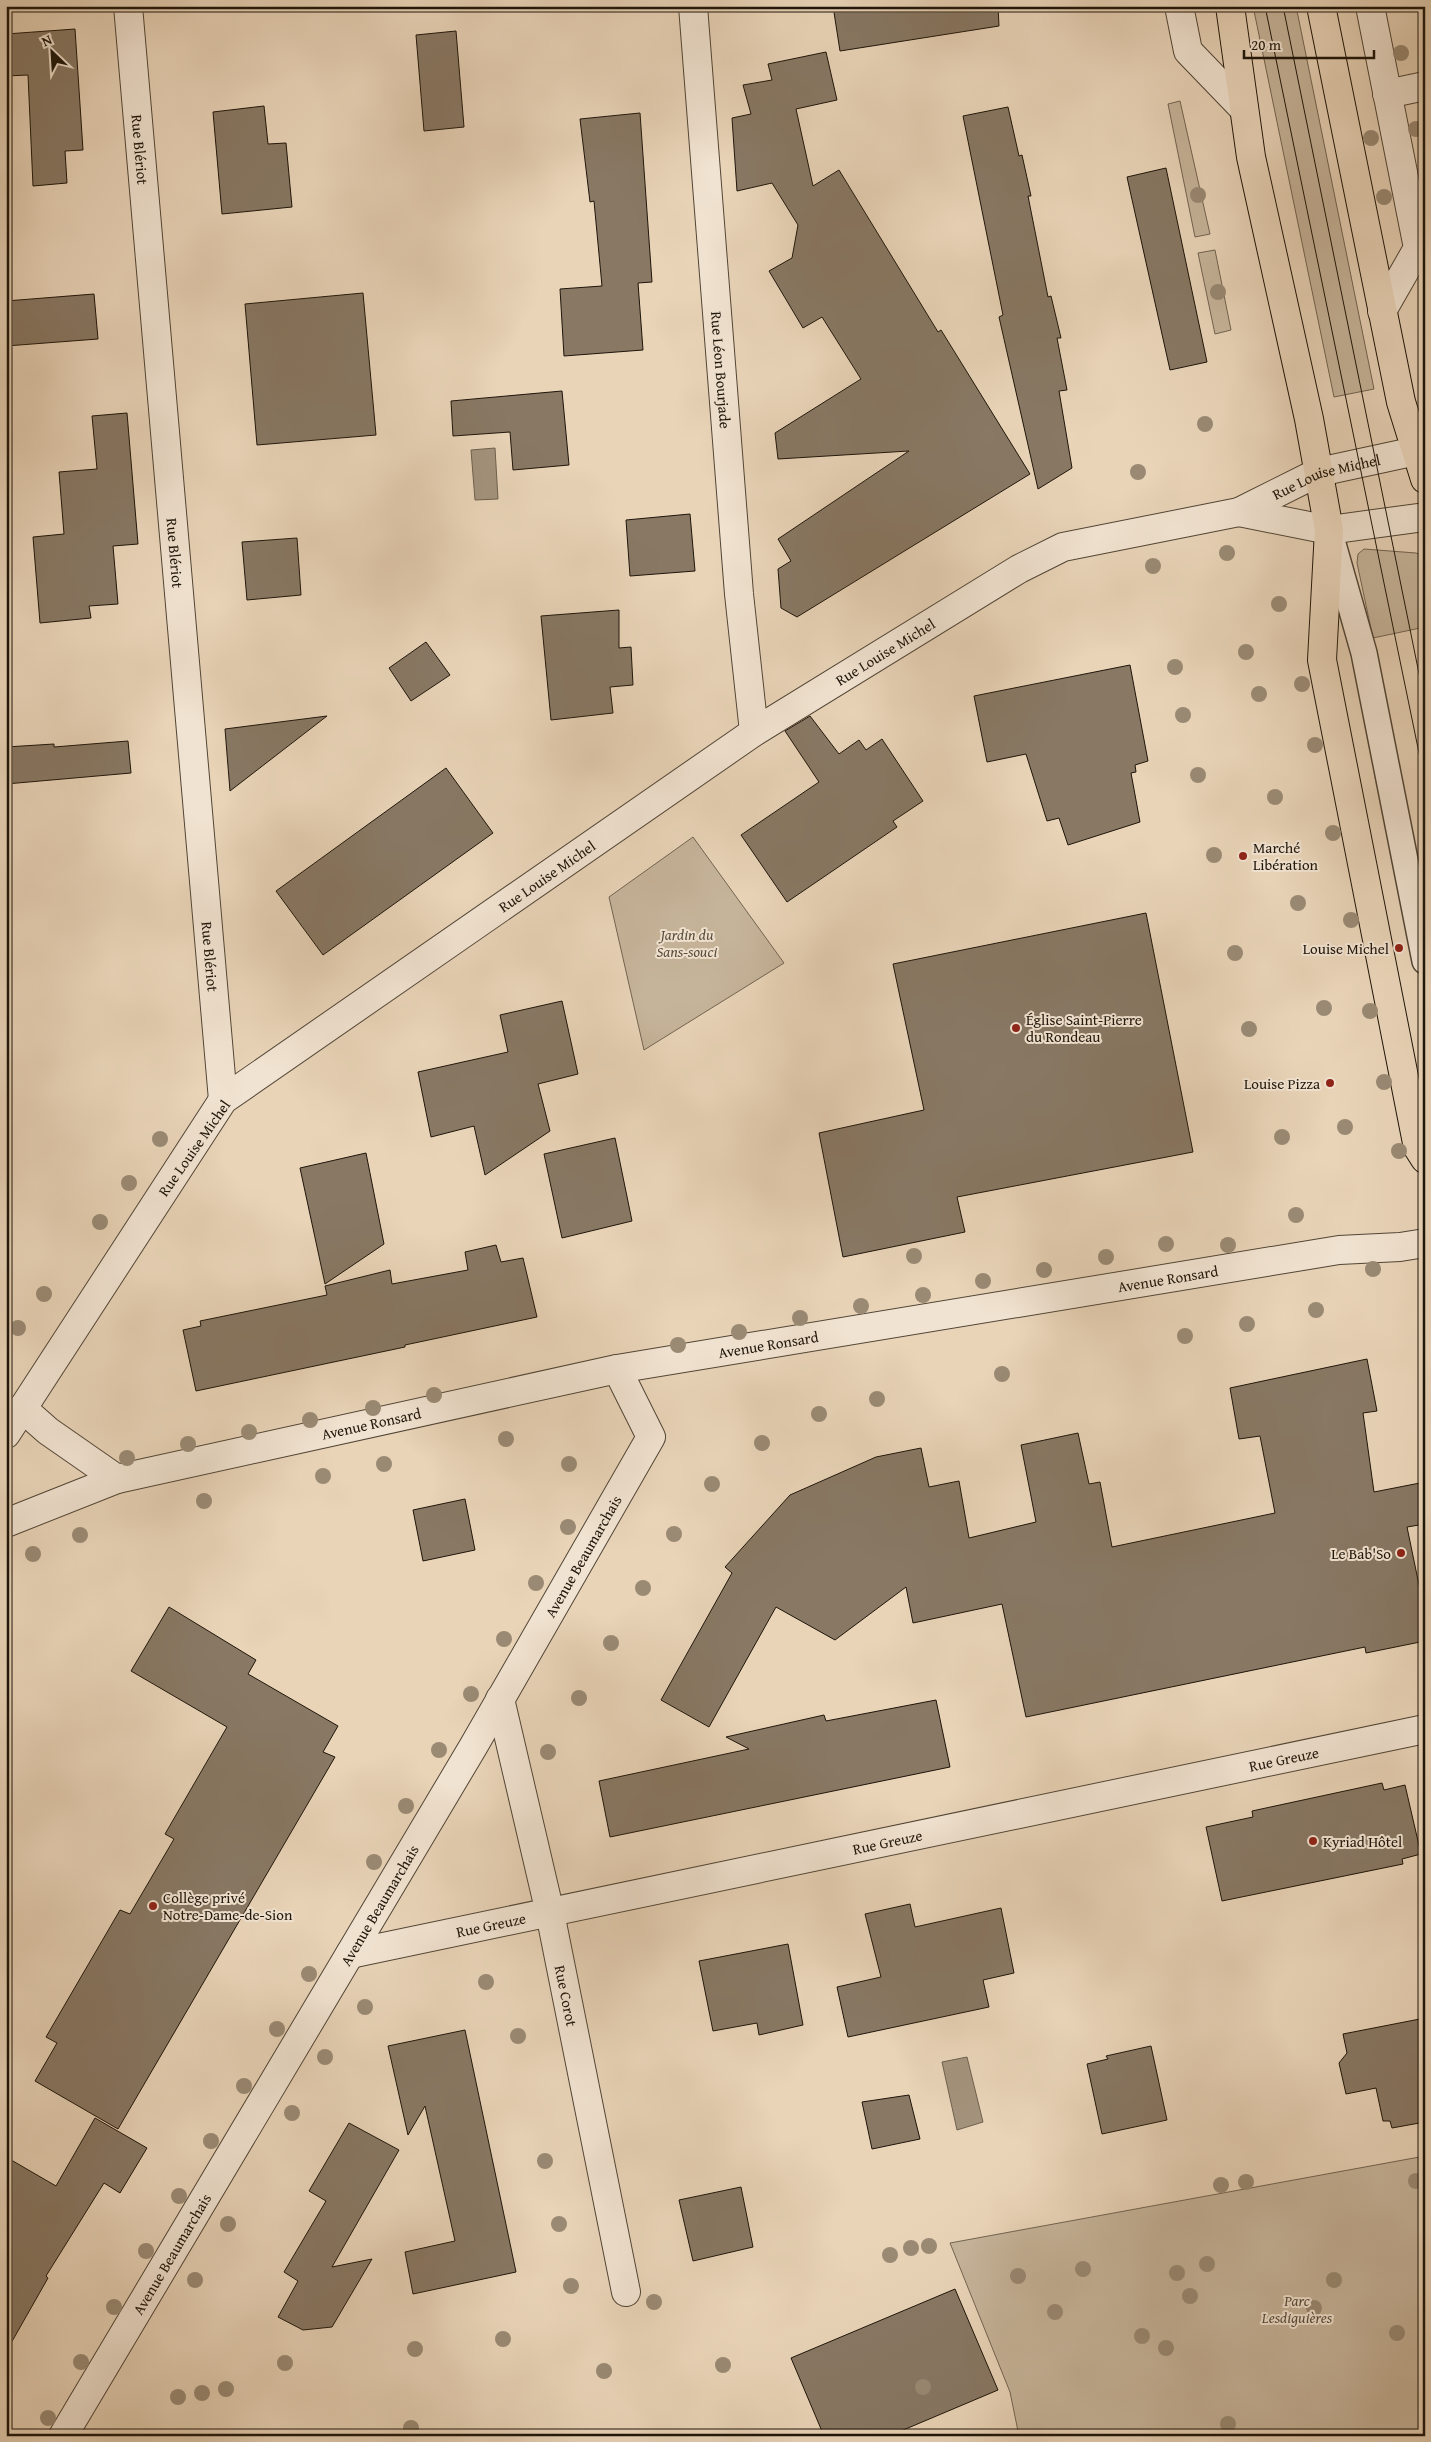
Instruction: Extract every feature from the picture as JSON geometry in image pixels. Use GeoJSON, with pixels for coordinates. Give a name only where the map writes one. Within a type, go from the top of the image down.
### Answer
{"type":"FeatureCollection","features":[{"type":"Feature","properties":{"kind":"main road"},"geometry":{"type":"LineString","coordinates":[[1230,6],[1235,31],[1242,108],[1251,157],[1309,420],[1329,530],[1322,660],[1418,1148],[1425,1159]]}},
{"type":"Feature","properties":{"kind":"main road"},"geometry":{"type":"LineString","coordinates":[[1321,6],[1401,402],[1425,479]]}},
{"type":"Feature","properties":{"kind":"street","name":"Rue Blériot"},"geometry":{"type":"LineString","coordinates":[[128,6],[223,1100]]}},
{"type":"Feature","properties":{"kind":"street","name":"Rue Léon Bourjade"},"geometry":{"type":"LineString","coordinates":[[693,6],[739,594],[754,732]]}},
{"type":"Feature","properties":{"kind":"street"},"geometry":{"type":"LineString","coordinates":[[1179,6],[1188,51],[1242,108]]}},
{"type":"Feature","properties":{"kind":"street"},"geometry":{"type":"LineString","coordinates":[[1370,6],[1418,248],[1382,311]]}},
{"type":"Feature","properties":{"kind":"street"},"geometry":{"type":"LineString","coordinates":[[1387,94],[1425,86]]}},
{"type":"Feature","properties":{"kind":"street","name":"Rue Louise Michel"},"geometry":{"type":"LineString","coordinates":[[6,1434],[223,1100],[754,732],[1019,569],[1063,547],[1240,512],[1319,472],[1416,451]]}},
{"type":"Feature","properties":{"kind":"street","name":"Rue Louise Michel"},"geometry":{"type":"LineString","coordinates":[[1240,512],[1329,530],[1425,517]]}},
{"type":"Feature","properties":{"kind":"street","name":"Avenue Ronsard"},"geometry":{"type":"LineString","coordinates":[[6,1523],[117,1479],[617,1369],[1339,1250],[1400,1247],[1425,1243]]}},
{"type":"Feature","properties":{"kind":"street","name":"Avenue Beaumarchais"},"geometry":{"type":"LineString","coordinates":[[63,2436],[473,1747],[650,1437],[617,1369]]}},
{"type":"Feature","properties":{"kind":"street"},"geometry":{"type":"LineString","coordinates":[[22,1408],[48,1431],[117,1479]]}},
{"type":"Feature","properties":{"kind":"street","name":"Rue Corot"},"geometry":{"type":"LineString","coordinates":[[500,1699],[550,1912],[626,2292]]}},
{"type":"Feature","properties":{"kind":"street","name":"Rue Greuze"},"geometry":{"type":"LineString","coordinates":[[350,1954],[1425,1729]]}},
{"type":"Feature","properties":{"kind":"lane"},"geometry":{"type":"LineString","coordinates":[[1329,530],[1364,653],[1425,961]]}},
{"type":"Feature","properties":{"kind":"green space"},"geometry":{"type":"Polygon","coordinates":[[[1253,6],[1296,6],[1374,389],[1334,397],[1253,6]]]}},
{"type":"Feature","properties":{"kind":"green space"},"geometry":{"type":"Polygon","coordinates":[[[1180,101],[1210,234],[1195,237],[1168,104],[1180,101]]]}},
{"type":"Feature","properties":{"kind":"green space"},"geometry":{"type":"Polygon","coordinates":[[[1215,250],[1231,330],[1215,334],[1198,253],[1215,250]]]}},
{"type":"Feature","properties":{"kind":"green space"},"geometry":{"type":"Polygon","coordinates":[[[1364,549],[1416,553],[1424,556],[1425,627],[1373,638],[1357,563],[1358,554],[1364,549]]]}},
{"type":"Feature","properties":{"kind":"green space","name":"Jardin du Sans-souci"},"geometry":{"type":"Polygon","coordinates":[[[693,837],[784,963],[644,1050],[609,897],[693,837]]]}},
{"type":"Feature","properties":{"kind":"green space","name":"Parc Lesdiguières"},"geometry":{"type":"Polygon","coordinates":[[[1425,2156],[1425,2436],[1019,2436],[1010,2392],[950,2243],[1425,2156]]]}},
{"type":"Feature","properties":{"kind":"shaded area"},"geometry":{"type":"Polygon","coordinates":[[[495,448],[498,499],[475,500],[471,450],[495,448]]]}},
{"type":"Feature","properties":{"kind":"shaded area"},"geometry":{"type":"Polygon","coordinates":[[[967,2057],[983,2122],[957,2130],[942,2062],[967,2057]]]}},
{"type":"Feature","properties":{"kind":"building"},"geometry":{"type":"Polygon","coordinates":[[[833,6],[998,6],[999,26],[840,51],[833,6]]]}},
{"type":"Feature","properties":{"kind":"building"},"geometry":{"type":"Polygon","coordinates":[[[75,29],[83,150],[65,151],[67,183],[33,186],[28,75],[6,76],[6,34],[75,29]]]}},
{"type":"Feature","properties":{"kind":"building"},"geometry":{"type":"Polygon","coordinates":[[[456,31],[464,127],[424,131],[416,35],[456,31]]]}},
{"type":"Feature","properties":{"kind":"building"},"geometry":{"type":"Polygon","coordinates":[[[826,52],[837,100],[796,109],[813,186],[839,170],[938,332],[941,330],[1030,474],[797,617],[781,608],[778,569],[791,561],[778,539],[909,451],[778,459],[775,433],[861,379],[822,317],[803,328],[769,271],[792,258],[798,225],[772,183],[737,191],[732,118],[751,114],[743,85],[772,80],[768,64],[826,52]]]}},
{"type":"Feature","properties":{"kind":"building"},"geometry":{"type":"Polygon","coordinates":[[[264,106],[268,144],[286,143],[292,207],[222,214],[213,112],[264,106]]]}},
{"type":"Feature","properties":{"kind":"building"},"geometry":{"type":"Polygon","coordinates":[[[1008,107],[1019,156],[1022,155],[1031,196],[1028,196],[1048,297],[1051,296],[1061,338],[1057,338],[1067,390],[1059,391],[1072,468],[1038,489],[999,317],[1003,315],[963,116],[1008,107]]]}},
{"type":"Feature","properties":{"kind":"building"},"geometry":{"type":"Polygon","coordinates":[[[640,113],[652,282],[638,283],[643,350],[564,356],[560,289],[602,286],[594,201],[590,202],[580,119],[640,113]]]}},
{"type":"Feature","properties":{"kind":"building"},"geometry":{"type":"Polygon","coordinates":[[[1166,168],[1207,362],[1170,370],[1127,177],[1166,168]]]}},
{"type":"Feature","properties":{"kind":"building"},"geometry":{"type":"Polygon","coordinates":[[[363,293],[376,435],[257,445],[245,304],[363,293]]]}},
{"type":"Feature","properties":{"kind":"building"},"geometry":{"type":"Polygon","coordinates":[[[94,294],[98,339],[6,346],[6,301],[94,294]]]}},
{"type":"Feature","properties":{"kind":"building"},"geometry":{"type":"Polygon","coordinates":[[[562,391],[569,465],[513,470],[510,432],[453,436],[451,401],[562,391]]]}},
{"type":"Feature","properties":{"kind":"building"},"geometry":{"type":"Polygon","coordinates":[[[127,413],[138,544],[113,546],[118,604],[89,606],[91,618],[40,623],[33,537],[64,534],[59,472],[97,469],[92,416],[127,413]]]}},
{"type":"Feature","properties":{"kind":"building"},"geometry":{"type":"Polygon","coordinates":[[[690,514],[695,571],[630,576],[626,520],[690,514]]]}},
{"type":"Feature","properties":{"kind":"building"},"geometry":{"type":"Polygon","coordinates":[[[297,538],[301,595],[247,600],[242,542],[297,538]]]}},
{"type":"Feature","properties":{"kind":"building"},"geometry":{"type":"Polygon","coordinates":[[[619,610],[619,648],[631,647],[633,685],[610,687],[613,713],[551,720],[541,616],[619,610]]]}},
{"type":"Feature","properties":{"kind":"building"},"geometry":{"type":"Polygon","coordinates":[[[426,642],[450,675],[411,701],[389,668],[426,642]]]}},
{"type":"Feature","properties":{"kind":"building"},"geometry":{"type":"Polygon","coordinates":[[[1130,665],[1148,761],[1135,765],[1136,772],[1131,773],[1140,822],[1068,845],[1059,818],[1047,821],[1026,754],[987,762],[974,696],[1130,665]]]}},
{"type":"Feature","properties":{"kind":"building"},"geometry":{"type":"Polygon","coordinates":[[[327,716],[230,791],[225,729],[327,716]]]}},
{"type":"Feature","properties":{"kind":"building"},"geometry":{"type":"Polygon","coordinates":[[[810,716],[839,754],[859,740],[866,750],[882,739],[923,801],[893,821],[897,827],[787,902],[741,835],[819,782],[785,731],[810,716]]]}},
{"type":"Feature","properties":{"kind":"building"},"geometry":{"type":"Polygon","coordinates":[[[128,741],[131,773],[6,784],[6,747],[54,744],[54,747],[128,741]]]}},
{"type":"Feature","properties":{"kind":"building"},"geometry":{"type":"Polygon","coordinates":[[[446,768],[493,833],[323,955],[276,891],[446,768]]]}},
{"type":"Feature","properties":{"kind":"building","name":"Église Saint-Pierre du Rondeau"},"geometry":{"type":"Polygon","coordinates":[[[1146,913],[1193,1152],[957,1197],[965,1232],[843,1257],[819,1133],[924,1110],[893,964],[1146,913]]]}},
{"type":"Feature","properties":{"kind":"building"},"geometry":{"type":"Polygon","coordinates":[[[562,1001],[578,1074],[538,1084],[550,1131],[485,1175],[474,1126],[431,1137],[418,1072],[508,1052],[500,1015],[562,1001]]]}},
{"type":"Feature","properties":{"kind":"building"},"geometry":{"type":"Polygon","coordinates":[[[615,1138],[632,1221],[562,1238],[544,1154],[615,1138]]]}},
{"type":"Feature","properties":{"kind":"building"},"geometry":{"type":"Polygon","coordinates":[[[366,1153],[384,1244],[325,1284],[300,1168],[366,1153]]]}},
{"type":"Feature","properties":{"kind":"building"},"geometry":{"type":"Polygon","coordinates":[[[496,1245],[501,1262],[523,1258],[537,1317],[196,1391],[183,1330],[201,1326],[200,1321],[327,1295],[325,1286],[390,1270],[392,1284],[468,1270],[465,1252],[496,1245]]]}},
{"type":"Feature","properties":{"kind":"building"},"geometry":{"type":"Polygon","coordinates":[[[1367,1359],[1377,1411],[1363,1413],[1374,1492],[1425,1482],[1425,1524],[1407,1527],[1425,1614],[1425,1641],[1366,1653],[1365,1647],[1026,1717],[1002,1604],[913,1623],[906,1587],[835,1640],[776,1607],[709,1727],[661,1700],[732,1573],[725,1567],[790,1495],[876,1457],[921,1448],[929,1487],[959,1481],[969,1538],[1036,1522],[1021,1445],[1078,1433],[1089,1484],[1100,1482],[1112,1547],[1275,1513],[1260,1436],[1239,1439],[1230,1388],[1367,1359]]]}},
{"type":"Feature","properties":{"kind":"building"},"geometry":{"type":"Polygon","coordinates":[[[465,1499],[475,1550],[423,1561],[413,1510],[465,1499]]]}},
{"type":"Feature","properties":{"kind":"building"},"geometry":{"type":"Polygon","coordinates":[[[169,1607],[256,1660],[248,1674],[338,1726],[323,1752],[335,1757],[118,2129],[35,2081],[57,2043],[46,2037],[120,1910],[130,1914],[174,1839],[165,1834],[227,1727],[131,1671],[169,1607]]]}},
{"type":"Feature","properties":{"kind":"building"},"geometry":{"type":"Polygon","coordinates":[[[936,1700],[950,1767],[610,1837],[599,1781],[749,1749],[726,1737],[824,1715],[826,1721],[936,1700]]]}},
{"type":"Feature","properties":{"kind":"building","name":"Kyriad Hôtel"},"geometry":{"type":"Polygon","coordinates":[[[1382,1783],[1384,1790],[1405,1785],[1421,1854],[1402,1859],[1403,1864],[1222,1901],[1206,1827],[1253,1817],[1252,1811],[1382,1783]]]}},
{"type":"Feature","properties":{"kind":"building"},"geometry":{"type":"Polygon","coordinates":[[[910,1904],[915,1927],[1001,1908],[1014,1973],[983,1980],[989,2007],[848,2037],[837,1987],[881,1977],[865,1914],[910,1904]]]}},
{"type":"Feature","properties":{"kind":"building"},"geometry":{"type":"Polygon","coordinates":[[[788,1944],[803,2025],[759,2035],[757,2023],[713,2031],[699,1961],[788,1944]]]}},
{"type":"Feature","properties":{"kind":"building"},"geometry":{"type":"Polygon","coordinates":[[[1425,2018],[1425,2122],[1392,2128],[1390,2121],[1383,2121],[1376,2088],[1346,2094],[1339,2063],[1347,2053],[1343,2034],[1425,2018]]]}},
{"type":"Feature","properties":{"kind":"building"},"geometry":{"type":"Polygon","coordinates":[[[465,2030],[516,2272],[413,2294],[405,2252],[455,2241],[425,2106],[408,2135],[388,2046],[465,2030]]]}},
{"type":"Feature","properties":{"kind":"building"},"geometry":{"type":"Polygon","coordinates":[[[1151,2046],[1167,2120],[1102,2134],[1087,2064],[1108,2059],[1106,2056],[1151,2046]]]}},
{"type":"Feature","properties":{"kind":"building"},"geometry":{"type":"Polygon","coordinates":[[[909,2095],[920,2139],[872,2149],[862,2102],[909,2095]]]}},
{"type":"Feature","properties":{"kind":"building"},"geometry":{"type":"Polygon","coordinates":[[[95,2118],[147,2148],[120,2193],[104,2183],[46,2276],[48,2278],[6,2352],[6,2157],[56,2186],[95,2118]]]}},
{"type":"Feature","properties":{"kind":"building"},"geometry":{"type":"Polygon","coordinates":[[[349,2123],[399,2150],[332,2267],[372,2259],[332,2327],[303,2330],[278,2317],[298,2281],[284,2272],[326,2201],[309,2191],[349,2123]]]}},
{"type":"Feature","properties":{"kind":"building"},"geometry":{"type":"Polygon","coordinates":[[[741,2187],[753,2247],[693,2261],[679,2200],[741,2187]]]}},
{"type":"Feature","properties":{"kind":"building"},"geometry":{"type":"Polygon","coordinates":[[[955,2289],[998,2390],[889,2436],[824,2436],[791,2358],[955,2289]]]}},
{"type":"Feature","properties":{"kind":"tram line"},"geometry":{"type":"LineString","coordinates":[[1265,6],[1425,782]]}},
{"type":"Feature","properties":{"kind":"tram line"},"geometry":{"type":"LineString","coordinates":[[1283,6],[1425,703]]}},
{"type":"Feature","properties":{"kind":"place","name":"Marché Libération"},"geometry":{"type":"Point","coordinates":[1243,856]}},
{"type":"Feature","properties":{"kind":"place","name":"Louise Michel"},"geometry":{"type":"Point","coordinates":[1399,948]}},
{"type":"Feature","properties":{"kind":"place","name":"Église Saint-Pierre du Rondeau"},"geometry":{"type":"Point","coordinates":[1016,1028]}},
{"type":"Feature","properties":{"kind":"place","name":"Louise Pizza"},"geometry":{"type":"Point","coordinates":[1330,1083]}},
{"type":"Feature","properties":{"kind":"place","name":"Le Bab'So"},"geometry":{"type":"Point","coordinates":[1401,1553]}},
{"type":"Feature","properties":{"kind":"place","name":"Kyriad Hôtel"},"geometry":{"type":"Point","coordinates":[1313,1841]}},
{"type":"Feature","properties":{"kind":"place","name":"Collège privé Notre-Dame-de-Sion"},"geometry":{"type":"Point","coordinates":[153,1906]}}]}
